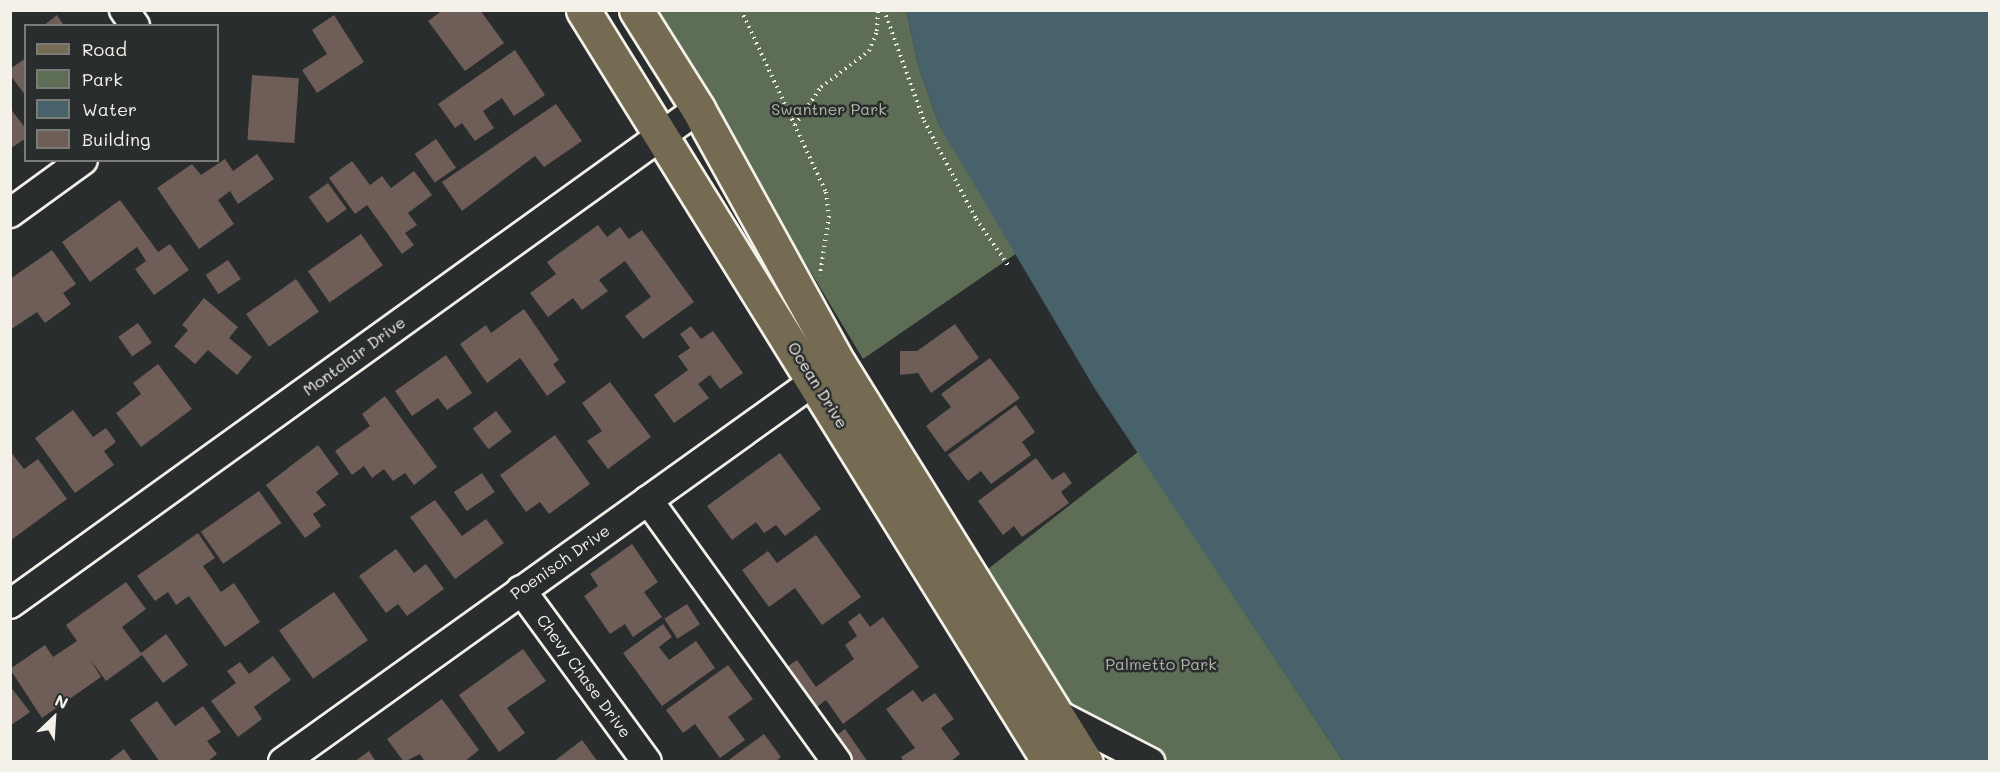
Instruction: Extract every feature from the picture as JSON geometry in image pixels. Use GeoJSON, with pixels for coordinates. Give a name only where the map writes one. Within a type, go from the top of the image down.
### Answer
{"type":"FeatureCollection","features":[{"type":"Feature","properties":{"kind":"main road","name":"Ocean Drive"},"geometry":{"type":"LineString","coordinates":[[583,10],[663,134],[827,372],[936,548],[1049,762]]}},
{"type":"Feature","properties":{"kind":"main road","name":"Ocean Drive"},"geometry":{"type":"LineString","coordinates":[[636,10],[698,109],[827,372]]}},
{"type":"Feature","properties":{"kind":"main road","name":"Ocean Drive"},"geometry":{"type":"LineString","coordinates":[[936,548],[1057,714],[1086,762]]}},
{"type":"Feature","properties":{"kind":"street"},"geometry":{"type":"LineString","coordinates":[[124,10],[134,24]]}},
{"type":"Feature","properties":{"kind":"street","name":"Montclair Drive"},"geometry":{"type":"LineString","coordinates":[[10,604],[698,109]]}},
{"type":"Feature","properties":{"kind":"street"},"geometry":{"type":"LineString","coordinates":[[10,213],[80,162]]}},
{"type":"Feature","properties":{"kind":"street","name":"Poenisch Drive"},"geometry":{"type":"LineString","coordinates":[[283,762],[827,372]]}},
{"type":"Feature","properties":{"kind":"street"},"geometry":{"type":"LineString","coordinates":[[648,500],[837,762]]}},
{"type":"Feature","properties":{"kind":"street","name":"Chevy Chase Drive"},"geometry":{"type":"LineString","coordinates":[[521,590],[647,762]]}},
{"type":"Feature","properties":{"kind":"street"},"geometry":{"type":"LineString","coordinates":[[1057,714],[1150,762]]}},
{"type":"Feature","properties":{"kind":"path"},"geometry":{"type":"LineString","coordinates":[[741,10],[826,192],[829,216],[819,279]]}},
{"type":"Feature","properties":{"kind":"path"},"geometry":{"type":"LineString","coordinates":[[795,125],[821,87],[869,51],[877,31],[878,10]]}},
{"type":"Feature","properties":{"kind":"path"},"geometry":{"type":"LineString","coordinates":[[884,10],[924,121],[976,219],[1008,265]]}},
{"type":"Feature","properties":{"kind":"green space","name":"Swantner Park"},"geometry":{"type":"Polygon","coordinates":[[[654,11],[906,11],[919,68],[939,125],[1017,253],[863,359],[654,11]]]}},
{"type":"Feature","properties":{"kind":"green space","name":"Palmetto Park"},"geometry":{"type":"Polygon","coordinates":[[[1138,452],[1343,761],[1108,761],[988,569],[1138,452]]]}},
{"type":"Feature","properties":{"kind":"water"},"geometry":{"type":"Polygon","coordinates":[[[906,11],[1989,11],[1989,761],[1343,761],[1095,389],[939,125],[919,68],[906,11]]]}},
{"type":"Feature","properties":{"kind":"building"},"geometry":{"type":"Polygon","coordinates":[[[443,10],[480,10],[504,43],[465,71],[428,21],[443,10]]]}},
{"type":"Feature","properties":{"kind":"building"},"geometry":{"type":"Polygon","coordinates":[[[57,15],[63,24],[46,24],[57,15]]]}},
{"type":"Feature","properties":{"kind":"building"},"geometry":{"type":"Polygon","coordinates":[[[334,15],[364,62],[317,93],[302,70],[327,54],[312,30],[334,15]]]}},
{"type":"Feature","properties":{"kind":"building"},"geometry":{"type":"Polygon","coordinates":[[[515,50],[545,95],[514,116],[502,98],[483,111],[494,128],[475,141],[462,123],[455,128],[438,104],[515,50]]]}},
{"type":"Feature","properties":{"kind":"building"},"geometry":{"type":"Polygon","coordinates":[[[24,59],[24,93],[10,75],[10,69],[24,59]]]}},
{"type":"Feature","properties":{"kind":"building"},"geometry":{"type":"Polygon","coordinates":[[[252,75],[299,78],[294,143],[247,140],[252,75]]]}},
{"type":"Feature","properties":{"kind":"building"},"geometry":{"type":"Polygon","coordinates":[[[556,104],[582,141],[544,167],[535,156],[462,211],[442,182],[556,104]]]}},
{"type":"Feature","properties":{"kind":"building"},"geometry":{"type":"Polygon","coordinates":[[[10,108],[24,126],[24,139],[10,149],[10,108]]]}},
{"type":"Feature","properties":{"kind":"building"},"geometry":{"type":"Polygon","coordinates":[[[436,139],[456,168],[435,183],[415,154],[436,139]]]}},
{"type":"Feature","properties":{"kind":"building"},"geometry":{"type":"Polygon","coordinates":[[[257,154],[274,179],[238,204],[230,191],[218,200],[234,224],[199,249],[157,188],[192,164],[201,175],[225,159],[233,171],[257,154]]]}},
{"type":"Feature","properties":{"kind":"building"},"geometry":{"type":"Polygon","coordinates":[[[352,161],[370,185],[382,176],[391,188],[414,171],[432,195],[408,213],[417,225],[405,233],[414,245],[402,254],[367,205],[355,214],[329,178],[352,161]]]}},
{"type":"Feature","properties":{"kind":"building"},"geometry":{"type":"Polygon","coordinates":[[[328,183],[347,209],[327,223],[309,197],[328,183]]]}},
{"type":"Feature","properties":{"kind":"building"},"geometry":{"type":"Polygon","coordinates":[[[120,200],[158,252],[170,244],[189,270],[154,295],[135,269],[146,261],[137,247],[90,282],[62,242],[120,200]]]}},
{"type":"Feature","properties":{"kind":"building"},"geometry":{"type":"Polygon","coordinates":[[[598,225],[607,237],[620,227],[629,239],[642,230],[694,302],[643,339],[625,316],[651,297],[625,261],[599,280],[608,291],[582,310],[573,298],[548,317],[530,293],[556,274],[547,262],[598,225]]]}},
{"type":"Feature","properties":{"kind":"building"},"geometry":{"type":"Polygon","coordinates":[[[361,234],[383,265],[330,302],[308,271],[361,234]]]}},
{"type":"Feature","properties":{"kind":"building"},"geometry":{"type":"Polygon","coordinates":[[[52,250],[76,284],[63,293],[71,304],[45,323],[37,312],[10,330],[10,279],[52,250]]]}},
{"type":"Feature","properties":{"kind":"building"},"geometry":{"type":"Polygon","coordinates":[[[228,260],[241,279],[218,294],[206,275],[228,260]]]}},
{"type":"Feature","properties":{"kind":"building"},"geometry":{"type":"Polygon","coordinates":[[[296,279],[319,312],[269,347],[246,314],[296,279]]]}},
{"type":"Feature","properties":{"kind":"building"},"geometry":{"type":"Polygon","coordinates":[[[204,298],[238,327],[229,338],[252,357],[237,375],[208,350],[195,364],[174,346],[188,330],[182,325],[204,298]]]}},
{"type":"Feature","properties":{"kind":"building"},"geometry":{"type":"Polygon","coordinates":[[[524,309],[559,360],[553,364],[566,382],[547,396],[520,358],[487,383],[460,344],[486,325],[491,333],[524,309]]]}},
{"type":"Feature","properties":{"kind":"building"},"geometry":{"type":"Polygon","coordinates":[[[138,323],[152,343],[132,356],[118,337],[138,323]]]}},
{"type":"Feature","properties":{"kind":"building"},"geometry":{"type":"Polygon","coordinates":[[[955,324],[979,358],[931,393],[918,373],[900,375],[900,351],[917,351],[955,324]]]}},
{"type":"Feature","properties":{"kind":"building"},"geometry":{"type":"Polygon","coordinates":[[[691,326],[701,339],[713,331],[743,373],[720,389],[710,375],[698,384],[709,398],[674,423],[654,395],[688,370],[678,356],[690,348],[680,334],[691,326]]]}},
{"type":"Feature","properties":{"kind":"building"},"geometry":{"type":"Polygon","coordinates":[[[446,355],[472,393],[447,410],[438,398],[412,416],[395,391],[446,355]]]}},
{"type":"Feature","properties":{"kind":"building"},"geometry":{"type":"Polygon","coordinates":[[[990,358],[1020,398],[945,452],[926,426],[951,407],[941,394],[990,358]]]}},
{"type":"Feature","properties":{"kind":"building"},"geometry":{"type":"Polygon","coordinates":[[[158,364],[192,409],[141,447],[116,413],[141,394],[133,383],[158,364]]]}},
{"type":"Feature","properties":{"kind":"building"},"geometry":{"type":"Polygon","coordinates":[[[610,382],[651,437],[608,469],[587,441],[602,431],[582,403],[610,382]]]}},
{"type":"Feature","properties":{"kind":"building"},"geometry":{"type":"Polygon","coordinates":[[[385,396],[437,467],[414,485],[405,473],[393,481],[384,469],[372,478],[364,466],[352,475],[335,451],[370,426],[362,414],[385,396]]]}},
{"type":"Feature","properties":{"kind":"building"},"geometry":{"type":"Polygon","coordinates":[[[1016,405],[1035,432],[1022,442],[1031,455],[991,484],[981,471],[968,481],[948,455],[1016,405]]]}},
{"type":"Feature","properties":{"kind":"building"},"geometry":{"type":"Polygon","coordinates":[[[73,410],[93,437],[106,428],[116,442],[104,451],[114,465],[75,493],[35,438],[73,410]]]}},
{"type":"Feature","properties":{"kind":"building"},"geometry":{"type":"Polygon","coordinates":[[[496,411],[512,432],[488,449],[473,428],[496,411]]]}},
{"type":"Feature","properties":{"kind":"building"},"geometry":{"type":"Polygon","coordinates":[[[555,435],[590,484],[549,514],[540,502],[526,512],[500,475],[555,435]]]}},
{"type":"Feature","properties":{"kind":"building"},"geometry":{"type":"Polygon","coordinates":[[[318,445],[339,474],[316,492],[326,505],[313,514],[321,526],[305,538],[266,485],[318,445]]]}},
{"type":"Feature","properties":{"kind":"building"},"geometry":{"type":"Polygon","coordinates":[[[10,451],[24,469],[38,459],[67,499],[11,540],[10,451]]]}},
{"type":"Feature","properties":{"kind":"building"},"geometry":{"type":"Polygon","coordinates":[[[780,453],[821,509],[785,536],[776,525],[764,533],[756,522],[732,540],[707,506],[780,453]]]}},
{"type":"Feature","properties":{"kind":"building"},"geometry":{"type":"Polygon","coordinates":[[[1036,458],[1052,480],[1064,472],[1072,483],[1061,492],[1069,503],[1022,537],[1014,526],[1003,535],[978,501],[1036,458]]]}},
{"type":"Feature","properties":{"kind":"building"},"geometry":{"type":"Polygon","coordinates":[[[482,473],[495,492],[467,511],[454,492],[482,473]]]}},
{"type":"Feature","properties":{"kind":"building"},"geometry":{"type":"Polygon","coordinates":[[[259,491],[281,523],[223,564],[201,532],[259,491]]]}},
{"type":"Feature","properties":{"kind":"building"},"geometry":{"type":"Polygon","coordinates":[[[435,500],[462,536],[486,519],[504,543],[455,579],[410,517],[435,500]]]}},
{"type":"Feature","properties":{"kind":"building"},"geometry":{"type":"Polygon","coordinates":[[[198,533],[215,558],[203,566],[221,592],[234,583],[260,622],[225,647],[189,596],[176,605],[168,592],[155,601],[137,576],[198,533]]]}},
{"type":"Feature","properties":{"kind":"building"},"geometry":{"type":"Polygon","coordinates":[[[816,535],[861,597],[822,625],[795,588],[769,607],[742,570],[768,551],[777,563],[816,535]]]}},
{"type":"Feature","properties":{"kind":"building"},"geometry":{"type":"Polygon","coordinates":[[[632,544],[658,582],[644,592],[662,617],[633,637],[625,624],[610,634],[584,596],[598,586],[590,574],[632,544]]]}},
{"type":"Feature","properties":{"kind":"building"},"geometry":{"type":"Polygon","coordinates":[[[396,549],[414,573],[426,564],[444,589],[407,616],[398,604],[386,613],[359,576],[396,549]]]}},
{"type":"Feature","properties":{"kind":"building"},"geometry":{"type":"Polygon","coordinates":[[[126,582],[146,609],[122,627],[141,653],[166,634],[188,665],[163,683],[142,655],[106,681],[90,659],[101,677],[42,718],[10,669],[45,645],[53,657],[77,641],[66,625],[126,582]]]}},
{"type":"Feature","properties":{"kind":"building"},"geometry":{"type":"Polygon","coordinates":[[[334,592],[368,640],[313,679],[279,630],[334,592]]]}},
{"type":"Feature","properties":{"kind":"building"},"geometry":{"type":"Polygon","coordinates":[[[687,604],[700,624],[677,639],[664,619],[687,604]]]}},
{"type":"Feature","properties":{"kind":"building"},"geometry":{"type":"Polygon","coordinates":[[[860,613],[870,627],[883,617],[919,667],[843,724],[826,700],[813,710],[784,669],[797,660],[816,687],[854,659],[845,645],[857,636],[848,622],[860,613]]]}},
{"type":"Feature","properties":{"kind":"building"},"geometry":{"type":"Polygon","coordinates":[[[663,624],[672,637],[659,647],[669,660],[696,641],[715,668],[662,706],[623,653],[663,624]]]}},
{"type":"Feature","properties":{"kind":"building"},"geometry":{"type":"Polygon","coordinates":[[[523,649],[546,681],[507,708],[525,733],[499,752],[459,695],[523,649]]]}},
{"type":"Feature","properties":{"kind":"building"},"geometry":{"type":"Polygon","coordinates":[[[273,656],[291,680],[254,707],[262,719],[238,737],[211,701],[236,683],[227,671],[240,662],[249,674],[273,656]]]}},
{"type":"Feature","properties":{"kind":"building"},"geometry":{"type":"Polygon","coordinates":[[[728,665],[753,699],[728,717],[745,740],[720,758],[695,724],[683,733],[666,710],[728,665]]]}},
{"type":"Feature","properties":{"kind":"building"},"geometry":{"type":"Polygon","coordinates":[[[10,686],[30,712],[10,726],[10,686]]]}},
{"type":"Feature","properties":{"kind":"building"},"geometry":{"type":"Polygon","coordinates":[[[913,690],[922,702],[935,693],[954,719],[941,728],[960,754],[950,762],[904,762],[901,757],[915,748],[886,709],[913,690]]]}},
{"type":"Feature","properties":{"kind":"building"},"geometry":{"type":"Polygon","coordinates":[[[442,699],[479,750],[464,762],[425,762],[420,754],[404,762],[387,739],[442,699]]]}},
{"type":"Feature","properties":{"kind":"building"},"geometry":{"type":"Polygon","coordinates":[[[157,701],[175,726],[203,706],[221,732],[207,741],[217,754],[207,762],[160,762],[130,720],[157,701]]]}},
{"type":"Feature","properties":{"kind":"building"},"geometry":{"type":"Polygon","coordinates":[[[845,729],[868,762],[850,762],[833,738],[845,729]]]}},
{"type":"Feature","properties":{"kind":"building"},"geometry":{"type":"Polygon","coordinates":[[[764,734],[781,757],[775,762],[726,762],[764,734]]]}},
{"type":"Feature","properties":{"kind":"building"},"geometry":{"type":"Polygon","coordinates":[[[582,740],[598,762],[553,762],[582,740]]]}},
{"type":"Feature","properties":{"kind":"building"},"geometry":{"type":"Polygon","coordinates":[[[124,749],[133,762],[107,762],[124,749]]]}},
{"type":"Feature","properties":{"kind":"building"},"geometry":{"type":"Polygon","coordinates":[[[369,751],[376,762],[354,762],[369,751]]]}}]}
